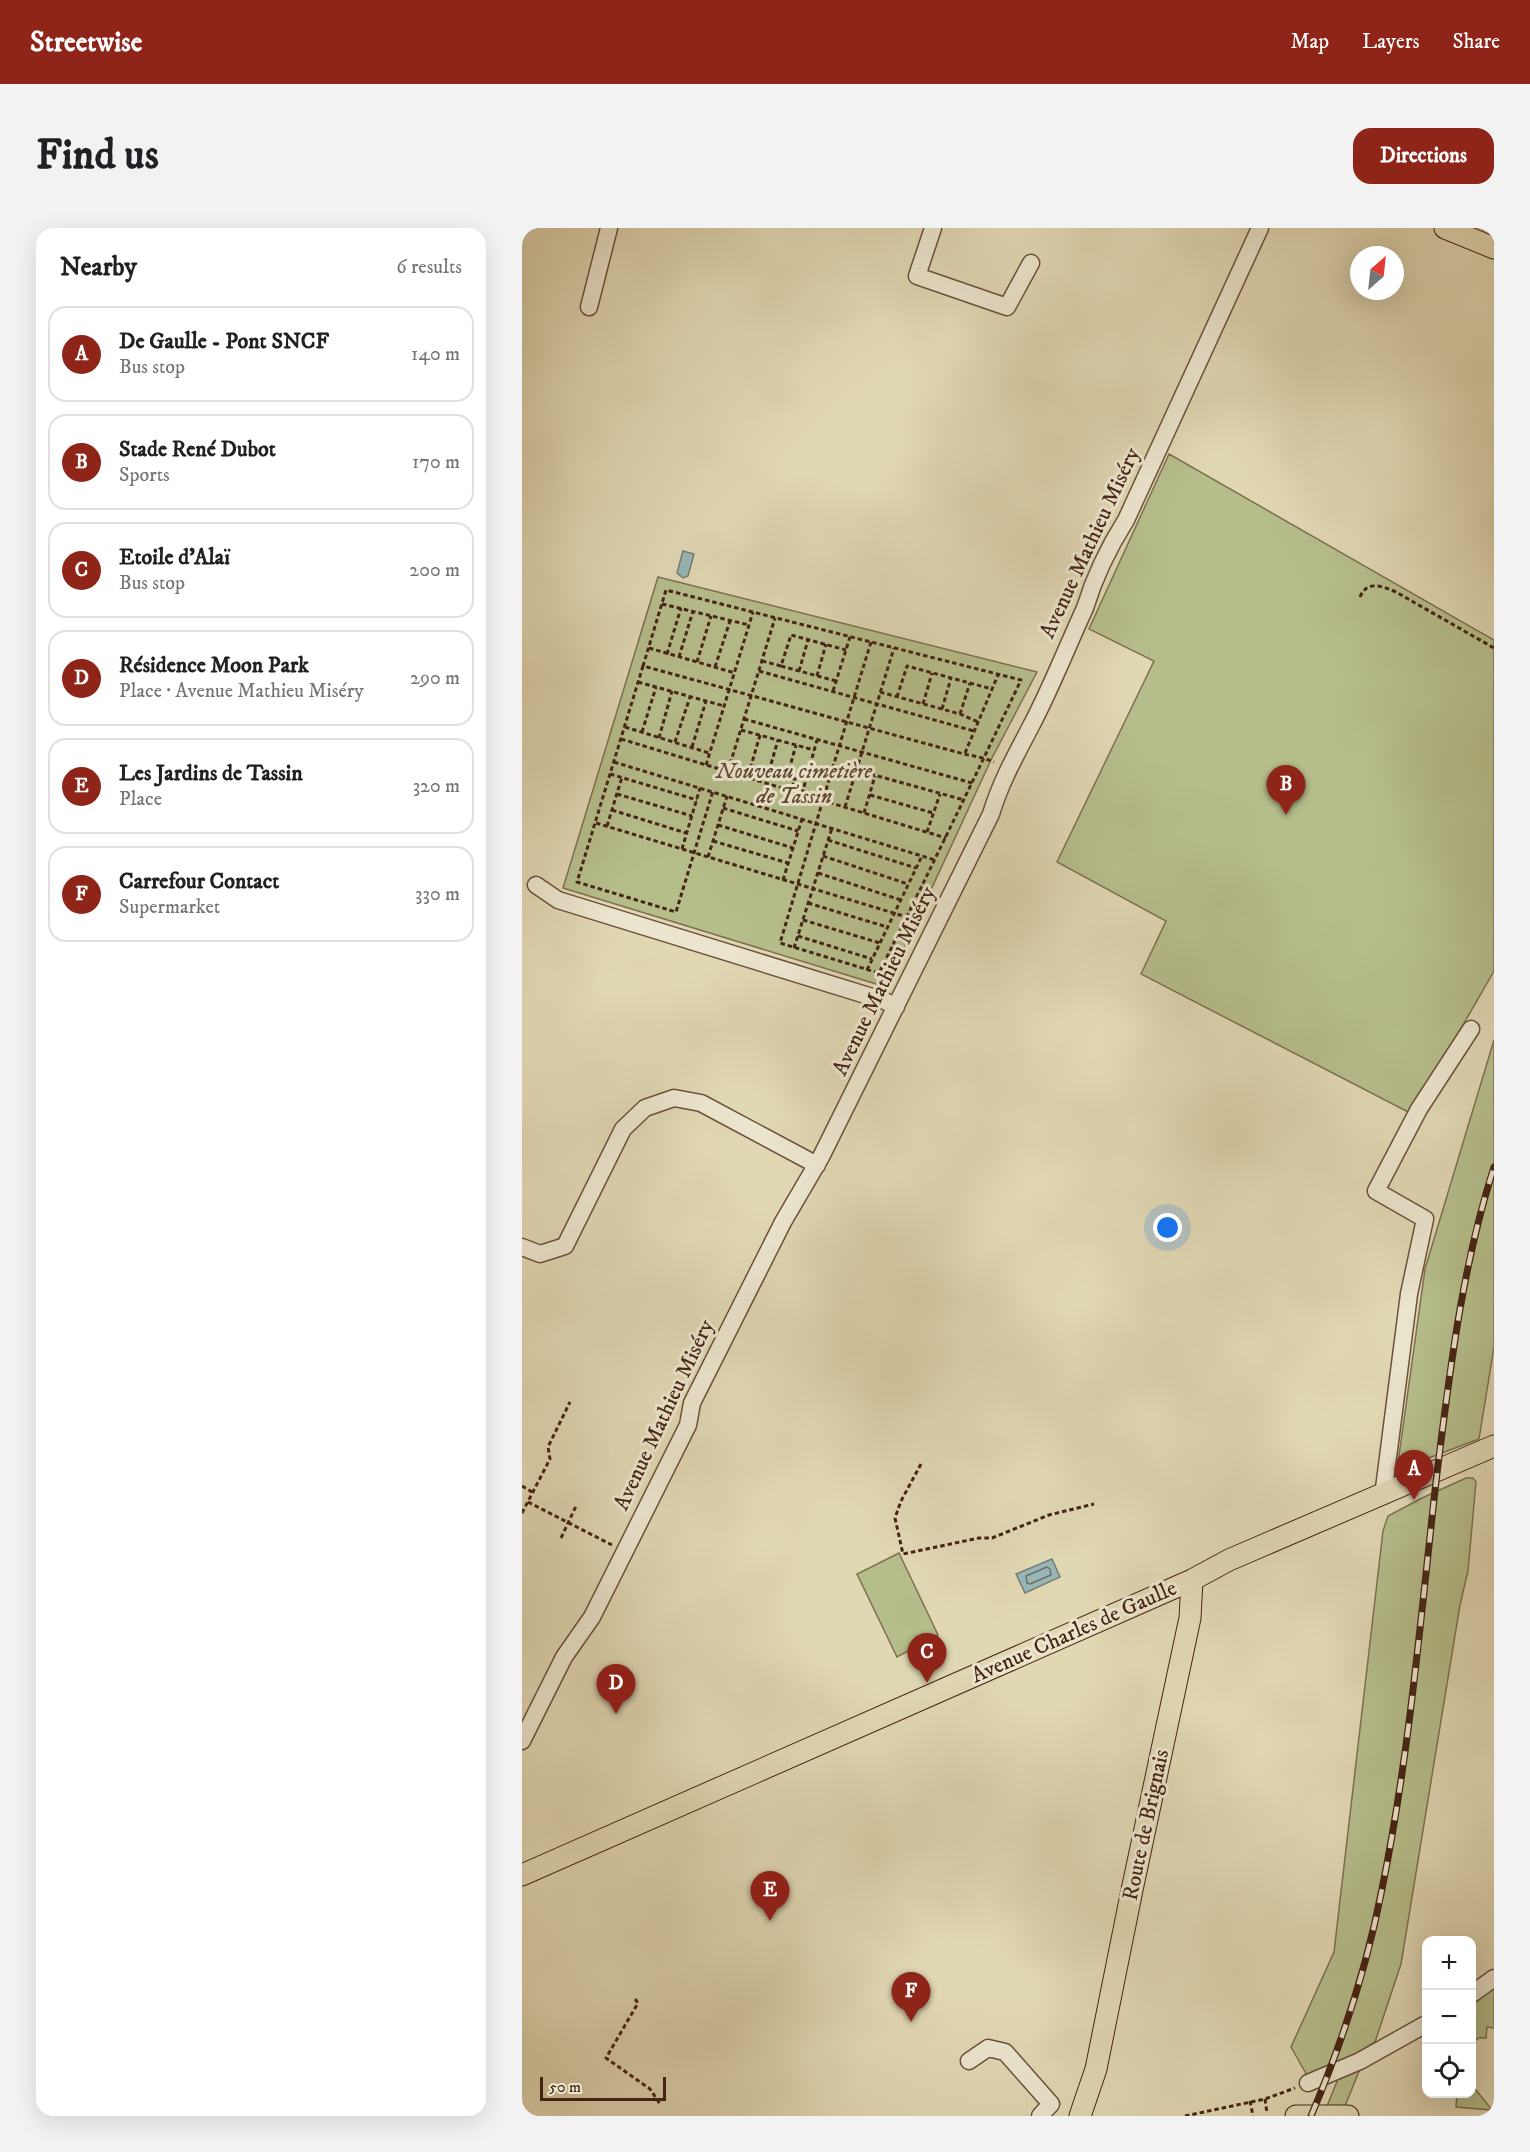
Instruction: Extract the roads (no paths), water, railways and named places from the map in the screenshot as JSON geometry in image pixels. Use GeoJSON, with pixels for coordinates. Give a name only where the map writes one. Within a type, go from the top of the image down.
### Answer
{"type":"FeatureCollection","features":[{"type":"Feature","properties":{"kind":"main road"},"geometry":{"type":"LineString","coordinates":[[1445,228],[1494,248]]}},
{"type":"Feature","properties":{"kind":"main road","name":"Avenue Charles de Gaulle"},"geometry":{"type":"LineString","coordinates":[[522,1875],[1192,1580],[1229,1560],[1383,1496],[1494,1446]]}},
{"type":"Feature","properties":{"kind":"main road","name":"Route de Brignais"},"geometry":{"type":"LineString","coordinates":[[1080,2116],[1096,2069],[1190,1618],[1192,1580]]}},
{"type":"Feature","properties":{"kind":"main road","name":"Route de Brignais"},"geometry":{"type":"LineString","coordinates":[[1096,2069],[1096,2116]]}},
{"type":"Feature","properties":{"kind":"main road"},"geometry":{"type":"LineString","coordinates":[[1296,2116],[1348,2116]]}},
{"type":"Feature","properties":{"kind":"street"},"geometry":{"type":"LineString","coordinates":[[589,306],[609,228]]}},
{"type":"Feature","properties":{"kind":"street"},"geometry":{"type":"LineString","coordinates":[[933,228],[917,276],[1007,307],[1031,263]]}},
{"type":"Feature","properties":{"kind":"street","name":"Avenue Mathieu Miséry"},"geometry":{"type":"LineString","coordinates":[[522,1741],[564,1656],[592,1617],[688,1425],[692,1403],[783,1222],[817,1165],[935,929],[991,814],[998,792],[1031,726],[1085,608],[1090,591],[1115,537],[1126,520],[1260,228]]}},
{"type":"Feature","properties":{"kind":"street"},"geometry":{"type":"LineString","coordinates":[[536,885],[558,900],[885,1001],[896,1007]]}},
{"type":"Feature","properties":{"kind":"street"},"geometry":{"type":"LineString","coordinates":[[1383,1496],[1408,1294],[1425,1219],[1376,1191],[1419,1109],[1471,1029]]}},
{"type":"Feature","properties":{"kind":"street"},"geometry":{"type":"LineString","coordinates":[[522,1247],[540,1254],[565,1246],[622,1129],[645,1108],[674,1098],[701,1103],[817,1165]]}},
{"type":"Feature","properties":{"kind":"street"},"geometry":{"type":"LineString","coordinates":[[1476,1991],[1494,1978]]}},
{"type":"Feature","properties":{"kind":"street"},"geometry":{"type":"LineString","coordinates":[[1308,2083],[1360,2061],[1422,2026]]}},
{"type":"Feature","properties":{"kind":"street"},"geometry":{"type":"LineString","coordinates":[[969,2061],[988,2048],[1005,2052],[1051,2104],[1040,2116]]}},
{"type":"Feature","properties":{"kind":"water"},"geometry":{"type":"Polygon","coordinates":[[[683,551],[694,554],[688,576],[683,578],[677,573],[683,551]]]}},
{"type":"Feature","properties":{"kind":"water"},"geometry":{"type":"Polygon","coordinates":[[[1052,1559],[1060,1577],[1025,1593],[1016,1574],[1052,1559]]]}},
{"type":"Feature","properties":{"kind":"railway"},"geometry":{"type":"LineString","coordinates":[[1311,2116],[1352,2004],[1369,1947],[1382,1889],[1407,1734],[1452,1357],[1473,1243],[1494,1167]]}},
{"type":"Feature","properties":{"kind":"place","name":"Stade René Dubot"},"geometry":{"type":"Point","coordinates":[1286,815]}},
{"type":"Feature","properties":{"kind":"place","name":"De Gaulle - Pont SNCF"},"geometry":{"type":"Point","coordinates":[1414,1500]}},
{"type":"Feature","properties":{"kind":"place","name":"Etoile d'Alaï"},"geometry":{"type":"Point","coordinates":[927,1683]}},
{"type":"Feature","properties":{"kind":"place","name":"Résidence Moon Park"},"geometry":{"type":"Point","coordinates":[616,1714]}},
{"type":"Feature","properties":{"kind":"place","name":"Les Jardins de Tassin"},"geometry":{"type":"Point","coordinates":[770,1921]}},
{"type":"Feature","properties":{"kind":"place","name":"Carrefour Contact"},"geometry":{"type":"Point","coordinates":[911,2022]}},
{"type":"Feature","properties":{"kind":"park label","name":"Nouveau cimetière de Tassin"},"geometry":{"type":"Point","coordinates":[794,784]}}]}
